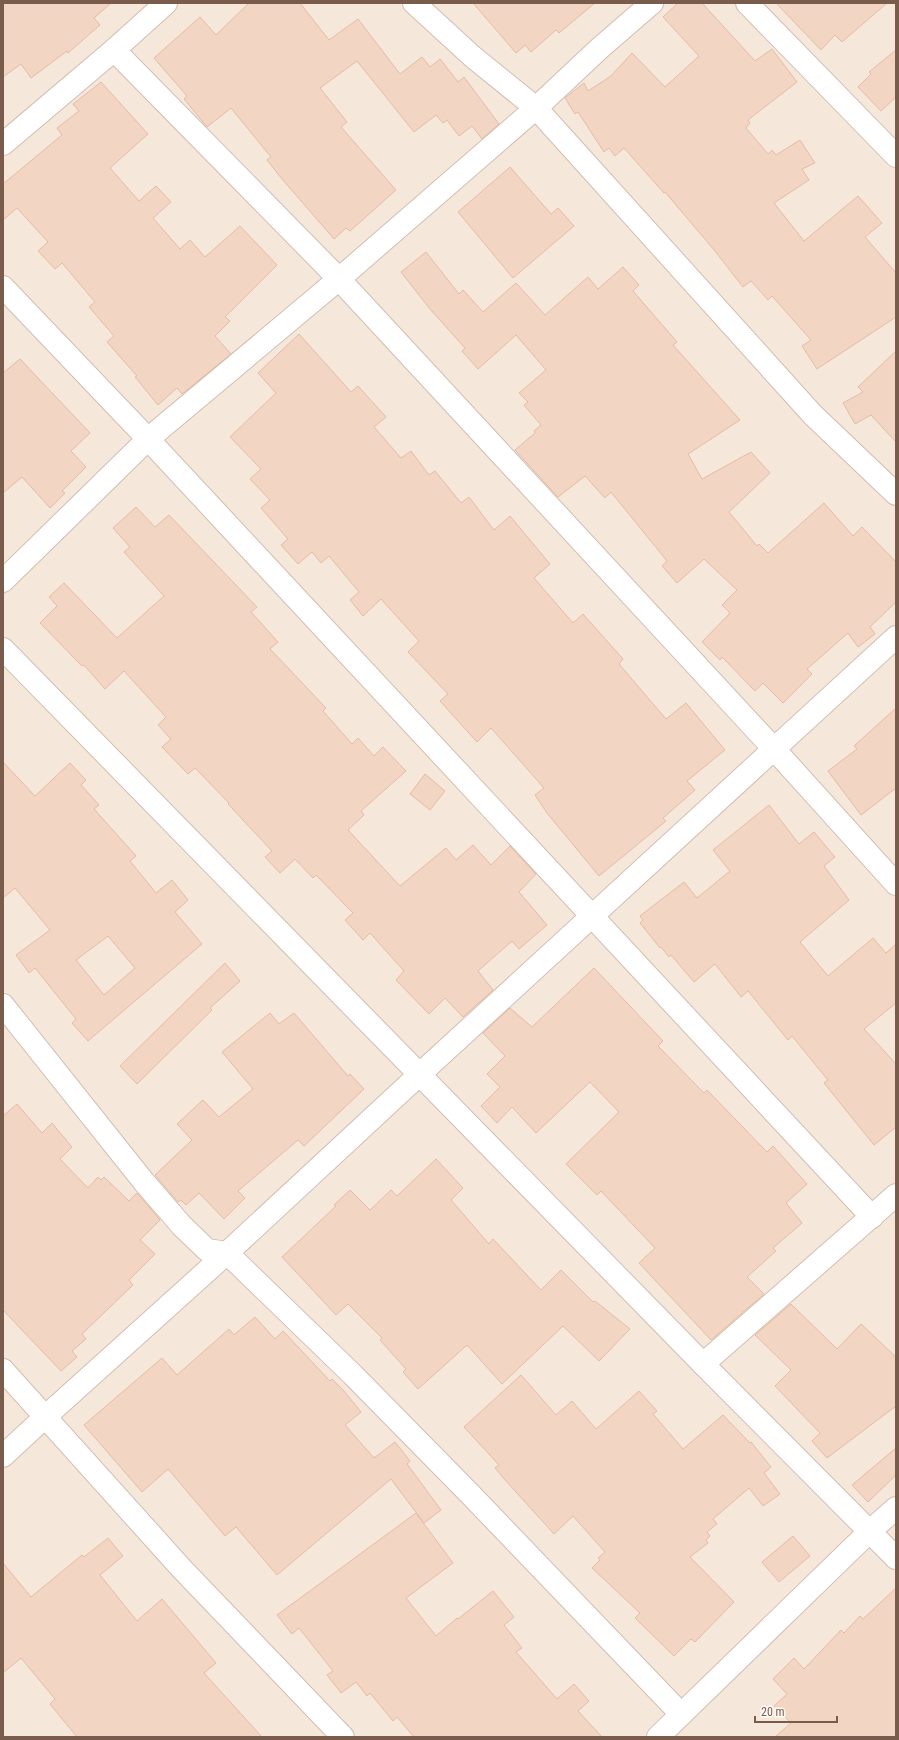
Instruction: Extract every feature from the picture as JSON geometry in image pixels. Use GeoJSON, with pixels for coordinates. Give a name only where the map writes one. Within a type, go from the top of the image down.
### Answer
{"type":"FeatureCollection","features":[{"type":"Feature","properties":{"kind":"street"},"geometry":{"type":"LineString","coordinates":[[3,144],[114,50],[166,3]]}},
{"type":"Feature","properties":{"kind":"street"},"geometry":{"type":"LineString","coordinates":[[414,3],[474,57],[536,108],[813,415],[896,494]]}},
{"type":"Feature","properties":{"kind":"street"},"geometry":{"type":"LineString","coordinates":[[3,581],[148,439],[338,279],[536,108],[600,48],[652,3]]}},
{"type":"Feature","properties":{"kind":"street"},"geometry":{"type":"LineString","coordinates":[[747,3],[896,156]]}},
{"type":"Feature","properties":{"kind":"street"},"geometry":{"type":"LineString","coordinates":[[114,50],[338,279],[774,749],[896,884]]}},
{"type":"Feature","properties":{"kind":"street"},"geometry":{"type":"LineString","coordinates":[[3,286],[148,439],[872,1217]]}},
{"type":"Feature","properties":{"kind":"street"},"geometry":{"type":"LineString","coordinates":[[3,1456],[228,1253],[420,1074],[896,636]]}},
{"type":"Feature","properties":{"kind":"street"},"geometry":{"type":"LineString","coordinates":[[3,649],[703,1364],[896,1558]]}},
{"type":"Feature","properties":{"kind":"street"},"geometry":{"type":"LineString","coordinates":[[3,1005],[139,1176],[182,1226],[207,1250],[228,1253],[364,1386],[475,1499],[681,1714]]}},
{"type":"Feature","properties":{"kind":"street"},"geometry":{"type":"LineString","coordinates":[[703,1364],[896,1195]]}},
{"type":"Feature","properties":{"kind":"street"},"geometry":{"type":"LineString","coordinates":[[3,1370],[182,1570],[343,1737]]}},
{"type":"Feature","properties":{"kind":"street"},"geometry":{"type":"LineString","coordinates":[[658,1737],[870,1531],[896,1508]]}},
{"type":"Feature","properties":{"kind":"shaded area"},"geometry":{"type":"Polygon","coordinates":[[[3,3],[896,3],[896,1737],[3,1737],[3,3]]]}},
{"type":"Feature","properties":{"kind":"building"},"geometry":{"type":"Polygon","coordinates":[[[3,3],[111,3],[94,18],[100,25],[68,53],[67,51],[31,78],[21,64],[3,77],[3,3]]]}},
{"type":"Feature","properties":{"kind":"building"},"geometry":{"type":"Polygon","coordinates":[[[249,3],[300,3],[329,40],[358,19],[400,74],[422,57],[430,67],[440,59],[458,82],[464,77],[499,124],[482,139],[472,126],[459,136],[447,120],[443,123],[436,115],[414,132],[357,61],[320,88],[347,122],[341,127],[396,190],[350,231],[346,228],[334,239],[267,160],[271,157],[231,108],[207,127],[184,99],[187,96],[154,58],[200,17],[216,35],[249,3]]]}},
{"type":"Feature","properties":{"kind":"building"},"geometry":{"type":"Polygon","coordinates":[[[473,3],[595,3],[559,33],[556,30],[531,52],[525,45],[516,53],[473,3]]]}},
{"type":"Feature","properties":{"kind":"building"},"geometry":{"type":"Polygon","coordinates":[[[678,3],[702,3],[755,61],[772,49],[797,82],[748,120],[750,123],[746,128],[768,154],[772,150],[776,155],[800,140],[815,163],[802,169],[809,180],[774,203],[804,241],[858,196],[882,223],[865,237],[896,273],[896,317],[817,369],[802,346],[811,340],[772,296],[768,300],[751,281],[743,287],[715,251],[665,192],[664,193],[624,148],[615,156],[609,148],[604,152],[578,112],[575,114],[565,98],[584,83],[588,91],[611,76],[632,53],[665,87],[699,56],[663,17],[678,3]]]}},
{"type":"Feature","properties":{"kind":"building"},"geometry":{"type":"Polygon","coordinates":[[[776,3],[887,3],[842,42],[835,35],[821,50],[776,3]]]}},
{"type":"Feature","properties":{"kind":"building"},"geometry":{"type":"Polygon","coordinates":[[[896,50],[896,97],[881,111],[858,87],[871,74],[869,72],[896,50]]]}},
{"type":"Feature","properties":{"kind":"building"},"geometry":{"type":"Polygon","coordinates":[[[101,82],[148,134],[110,168],[139,201],[156,186],[171,202],[153,218],[180,249],[190,240],[205,257],[240,226],[277,265],[225,317],[230,321],[215,336],[231,354],[182,394],[177,388],[158,405],[135,377],[137,376],[107,342],[114,336],[89,307],[95,302],[62,263],[55,269],[38,251],[48,242],[17,208],[3,220],[3,184],[62,135],[57,128],[79,111],[73,104],[101,82]]]}},
{"type":"Feature","properties":{"kind":"building"},"geometry":{"type":"Polygon","coordinates":[[[510,167],[551,214],[558,208],[574,226],[513,278],[458,212],[510,167]]]}},
{"type":"Feature","properties":{"kind":"building"},"geometry":{"type":"Polygon","coordinates":[[[426,252],[459,294],[463,290],[483,312],[516,283],[545,315],[588,277],[598,289],[623,267],[639,285],[633,291],[677,342],[673,345],[740,420],[688,454],[702,479],[751,452],[770,473],[729,512],[757,546],[759,544],[768,553],[824,503],[853,536],[862,527],[896,562],[896,602],[870,627],[875,634],[858,647],[848,633],[807,669],[812,674],[783,703],[763,683],[755,691],[722,657],[720,660],[702,642],[730,613],[722,605],[737,590],[704,559],[677,583],[662,566],[667,561],[611,492],[605,498],[585,476],[558,497],[515,450],[535,433],[534,431],[541,425],[524,405],[528,402],[519,393],[546,370],[516,335],[478,369],[462,351],[465,348],[430,309],[401,272],[426,252]]]}},
{"type":"Feature","properties":{"kind":"building"},"geometry":{"type":"Polygon","coordinates":[[[299,334],[351,392],[358,386],[386,417],[374,427],[401,458],[411,451],[429,475],[435,471],[461,503],[469,497],[494,530],[510,516],[550,564],[534,578],[573,623],[583,614],[623,659],[619,664],[666,719],[686,703],[725,750],[687,781],[695,790],[663,818],[666,821],[599,876],[547,813],[535,795],[544,788],[491,728],[477,742],[440,701],[448,694],[408,652],[419,641],[381,599],[363,616],[350,600],[359,592],[329,556],[321,563],[312,552],[298,564],[281,545],[288,539],[261,508],[270,500],[250,479],[261,469],[230,437],[276,393],[258,373],[299,334]]]}},
{"type":"Feature","properties":{"kind":"building"},"geometry":{"type":"Polygon","coordinates":[[[896,351],[896,442],[871,415],[855,424],[843,403],[863,392],[858,387],[896,351]]]}},
{"type":"Feature","properties":{"kind":"building"},"geometry":{"type":"Polygon","coordinates":[[[20,359],[90,433],[71,451],[86,467],[62,491],[65,493],[50,508],[22,477],[3,493],[3,373],[20,359]]]}},
{"type":"Feature","properties":{"kind":"building"},"geometry":{"type":"Polygon","coordinates":[[[136,507],[155,527],[169,515],[257,607],[251,612],[278,642],[270,649],[326,708],[323,711],[352,744],[358,738],[374,756],[383,747],[406,771],[361,811],[364,815],[348,830],[400,886],[446,848],[456,860],[473,845],[491,865],[510,846],[536,874],[519,892],[547,925],[519,949],[512,941],[478,971],[493,990],[463,1017],[445,998],[429,1014],[396,980],[404,971],[370,933],[363,940],[345,920],[353,913],[316,875],[313,878],[295,859],[280,873],[265,857],[272,851],[228,804],[229,803],[195,768],[188,774],[162,747],[171,739],[158,725],[166,717],[124,671],[105,689],[84,665],[82,666],[40,623],[57,606],[49,597],[64,583],[117,638],[164,596],[124,552],[130,547],[113,528],[136,507]]]}},
{"type":"Feature","properties":{"kind":"building"},"geometry":{"type":"Polygon","coordinates":[[[896,708],[896,788],[861,815],[828,771],[857,749],[854,746],[896,708]]]}},
{"type":"Feature","properties":{"kind":"building"},"geometry":{"type":"Polygon","coordinates":[[[3,762],[35,796],[70,763],[86,780],[81,785],[99,805],[94,809],[136,856],[130,861],[156,893],[172,880],[188,900],[175,912],[202,944],[88,1041],[72,1023],[76,1019],[35,968],[29,973],[16,955],[50,930],[15,888],[3,898],[3,762]],[[108,936],[76,960],[104,995],[135,968],[108,936]]]}},
{"type":"Feature","properties":{"kind":"building"},"geometry":{"type":"Polygon","coordinates":[[[425,774],[445,791],[430,810],[410,794],[425,774]]]}},
{"type":"Feature","properties":{"kind":"building"},"geometry":{"type":"Polygon","coordinates":[[[769,805],[799,844],[814,832],[835,857],[824,866],[849,900],[800,942],[828,976],[873,938],[886,953],[896,944],[896,1003],[864,1029],[896,1064],[896,1127],[874,1145],[824,1083],[828,1080],[792,1036],[788,1040],[748,991],[741,997],[715,964],[694,982],[671,955],[669,957],[661,947],[660,948],[640,923],[643,920],[640,916],[684,882],[697,898],[730,871],[713,850],[769,805]]]}},
{"type":"Feature","properties":{"kind":"building"},"geometry":{"type":"Polygon","coordinates":[[[225,963],[240,981],[210,1008],[212,1010],[137,1084],[120,1066],[225,963]]]}},
{"type":"Feature","properties":{"kind":"building"},"geometry":{"type":"Polygon","coordinates":[[[594,968],[663,1041],[658,1046],[704,1093],[707,1090],[767,1152],[773,1146],[807,1184],[786,1203],[802,1223],[773,1248],[776,1251],[747,1277],[764,1294],[711,1340],[639,1263],[655,1248],[601,1191],[597,1195],[566,1164],[619,1112],[590,1082],[536,1133],[512,1107],[497,1123],[481,1106],[500,1087],[487,1074],[505,1056],[483,1033],[510,1008],[532,1027],[594,968]]]}},
{"type":"Feature","properties":{"kind":"building"},"geometry":{"type":"Polygon","coordinates":[[[270,1013],[279,1024],[294,1013],[348,1076],[350,1074],[364,1089],[304,1146],[298,1140],[238,1191],[245,1198],[224,1219],[199,1193],[186,1205],[181,1200],[178,1202],[155,1175],[192,1140],[177,1124],[203,1100],[219,1117],[253,1089],[222,1052],[270,1013]]]}},
{"type":"Feature","properties":{"kind":"building"},"geometry":{"type":"Polygon","coordinates":[[[17,1104],[42,1133],[52,1123],[72,1147],[60,1159],[88,1188],[98,1177],[101,1180],[104,1177],[129,1201],[137,1193],[160,1220],[140,1240],[155,1254],[129,1280],[133,1285],[82,1334],[86,1339],[72,1351],[77,1357],[61,1371],[3,1310],[3,1116],[17,1104]]]}},
{"type":"Feature","properties":{"kind":"building"},"geometry":{"type":"Polygon","coordinates":[[[436,1159],[463,1188],[451,1200],[489,1244],[493,1239],[541,1290],[561,1270],[593,1302],[595,1301],[630,1329],[599,1361],[563,1326],[502,1384],[467,1345],[418,1389],[403,1372],[406,1369],[380,1340],[382,1338],[348,1304],[336,1315],[282,1257],[336,1206],[334,1205],[350,1190],[370,1210],[391,1190],[397,1196],[436,1159]]]}},
{"type":"Feature","properties":{"kind":"building"},"geometry":{"type":"Polygon","coordinates":[[[791,1304],[837,1349],[861,1324],[896,1357],[896,1406],[827,1458],[812,1441],[820,1433],[775,1386],[791,1370],[755,1335],[791,1304]]]}},
{"type":"Feature","properties":{"kind":"building"},"geometry":{"type":"Polygon","coordinates":[[[255,1317],[275,1339],[283,1331],[330,1381],[332,1379],[344,1391],[361,1412],[345,1425],[374,1458],[395,1442],[410,1461],[407,1464],[441,1510],[424,1523],[391,1479],[277,1575],[236,1527],[225,1536],[168,1469],[142,1492],[84,1425],[162,1358],[177,1375],[229,1329],[234,1335],[255,1317]]]}},
{"type":"Feature","properties":{"kind":"building"},"geometry":{"type":"Polygon","coordinates":[[[521,1375],[556,1415],[572,1401],[596,1429],[639,1391],[657,1411],[653,1414],[683,1449],[723,1415],[750,1443],[751,1442],[771,1467],[764,1473],[780,1494],[763,1506],[749,1488],[713,1519],[717,1524],[707,1532],[710,1536],[706,1540],[708,1543],[690,1557],[734,1602],[695,1642],[691,1639],[674,1656],[635,1618],[640,1613],[592,1568],[600,1560],[598,1558],[605,1552],[573,1516],[554,1534],[495,1468],[499,1465],[464,1427],[521,1375]]]}},
{"type":"Feature","properties":{"kind":"building"},"geometry":{"type":"Polygon","coordinates":[[[896,1448],[896,1475],[868,1502],[852,1485],[896,1448]]]}},
{"type":"Feature","properties":{"kind":"building"},"geometry":{"type":"Polygon","coordinates":[[[416,1513],[453,1563],[406,1598],[436,1636],[493,1591],[514,1617],[504,1625],[522,1648],[516,1652],[557,1699],[574,1684],[589,1701],[578,1711],[602,1737],[414,1737],[397,1717],[393,1721],[370,1693],[367,1696],[356,1682],[341,1693],[327,1675],[333,1671],[299,1628],[292,1634],[277,1615],[416,1513]]]}},
{"type":"Feature","properties":{"kind":"building"},"geometry":{"type":"Polygon","coordinates":[[[793,1536],[810,1556],[779,1582],[762,1562],[793,1536]]]}},
{"type":"Feature","properties":{"kind":"building"},"geometry":{"type":"Polygon","coordinates":[[[108,1538],[123,1556],[100,1575],[137,1621],[162,1599],[216,1663],[204,1673],[262,1737],[77,1737],[50,1704],[55,1699],[21,1658],[3,1673],[3,1563],[31,1597],[82,1555],[84,1557],[108,1538]]]}},
{"type":"Feature","properties":{"kind":"building"},"geometry":{"type":"Polygon","coordinates":[[[896,1588],[896,1737],[775,1737],[791,1723],[774,1706],[787,1694],[773,1679],[794,1658],[804,1669],[841,1630],[844,1633],[860,1616],[863,1619],[896,1588]]]}}]}
